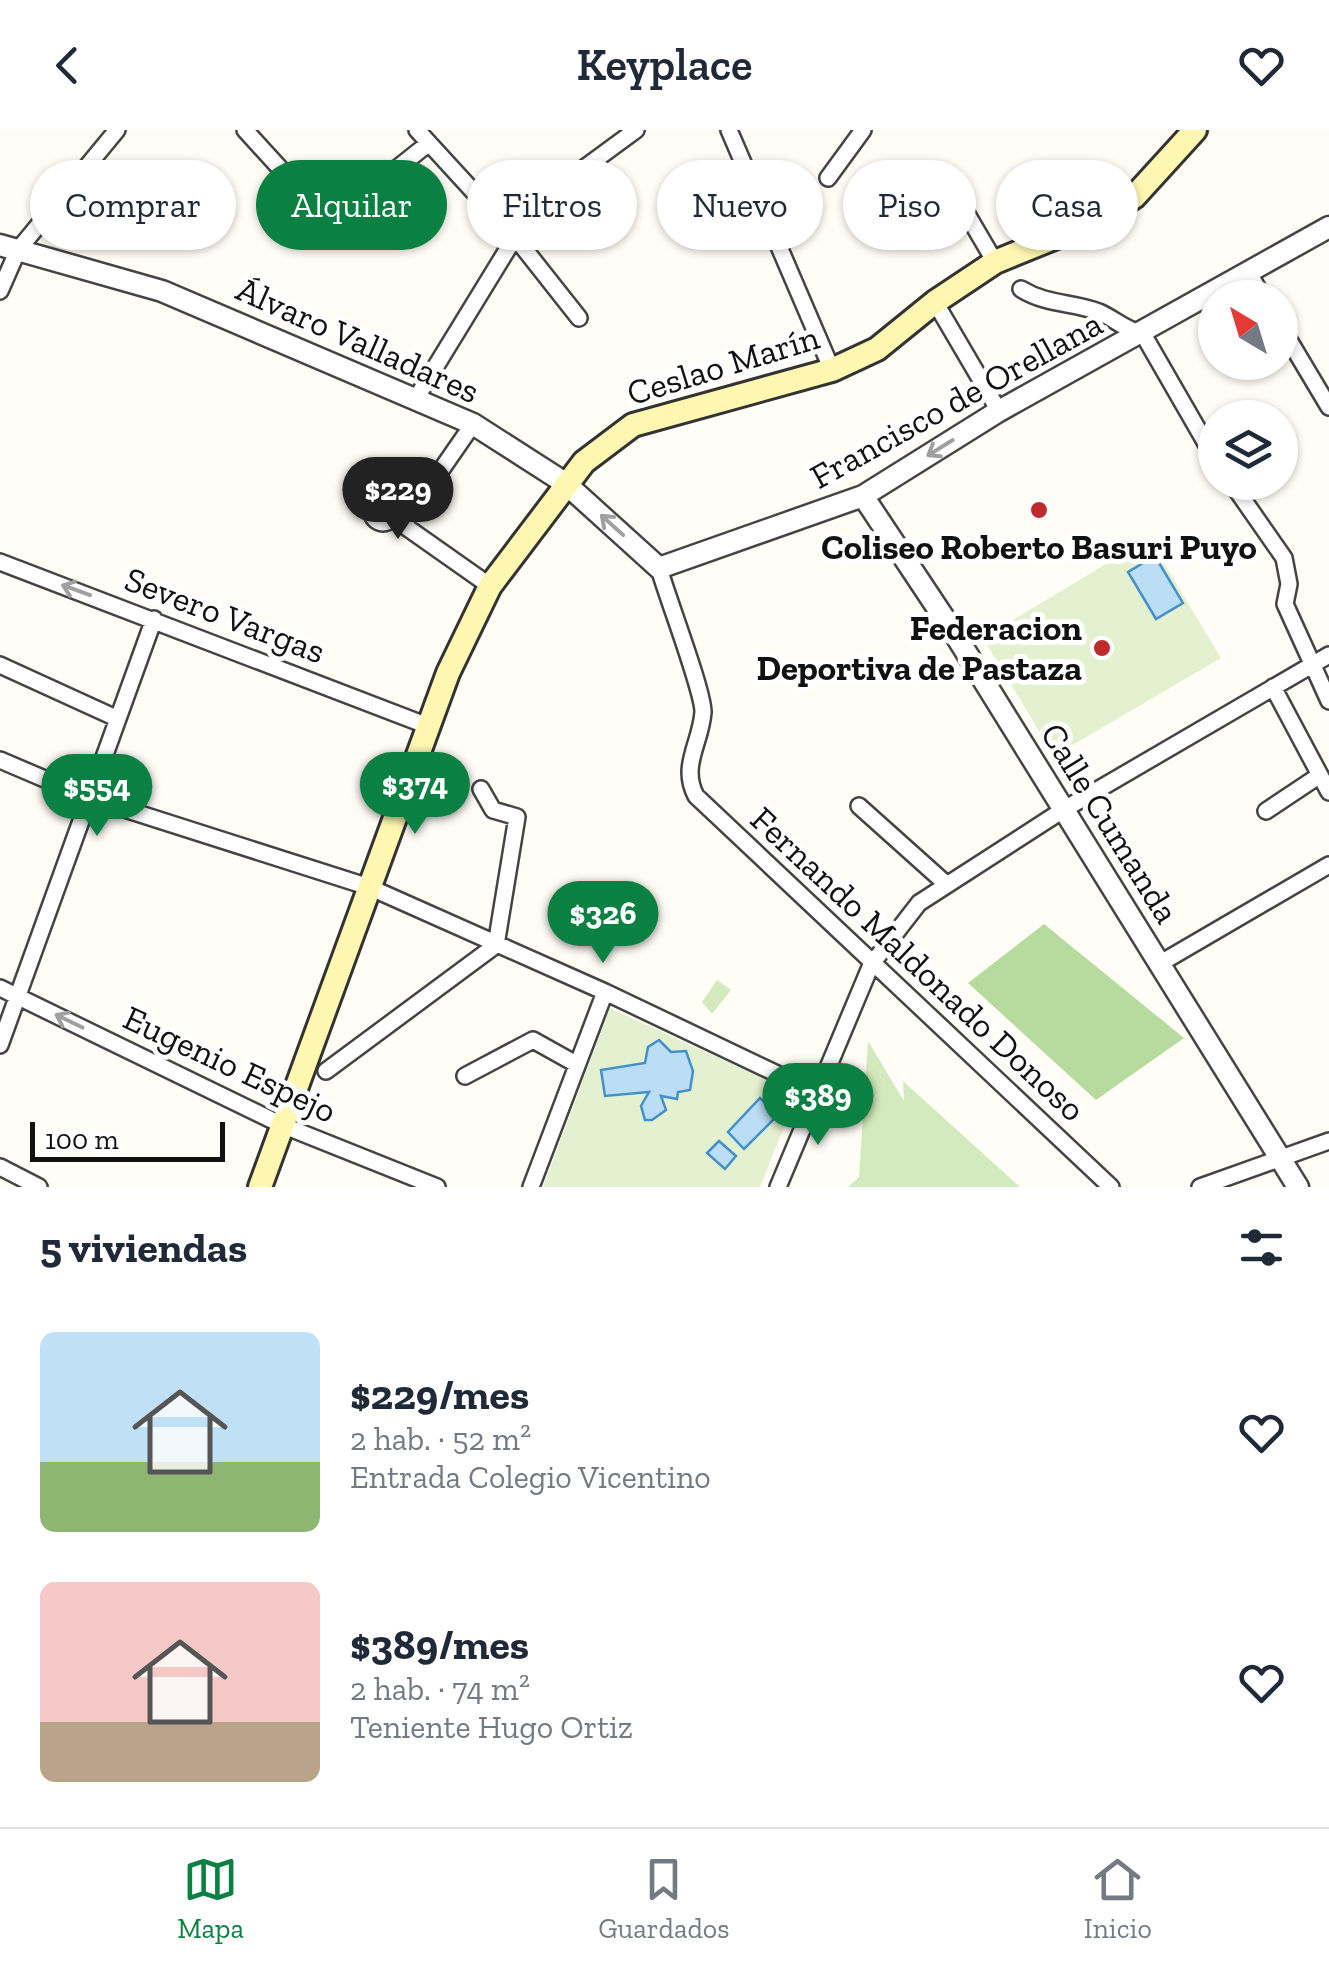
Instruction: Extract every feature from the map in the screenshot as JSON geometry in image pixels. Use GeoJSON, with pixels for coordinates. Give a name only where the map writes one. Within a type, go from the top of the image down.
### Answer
{"type":"FeatureCollection","features":[{"type":"Feature","properties":{"kind":"main road","name":"Ceslao Marín"},"geometry":{"type":"LineString","coordinates":[[260,1187],[428,726],[490,586],[565,483],[584,462],[633,426],[832,370],[878,349],[935,302],[996,262],[1103,218],[1134,197],[1195,130]]}},
{"type":"Feature","properties":{"kind":"street"},"geometry":{"type":"LineString","coordinates":[[0,291],[9,248],[118,130]]}},
{"type":"Feature","properties":{"kind":"street"},"geometry":{"type":"LineString","coordinates":[[245,130],[318,210],[330,215],[347,208],[429,143]]}},
{"type":"Feature","properties":{"kind":"street"},"geometry":{"type":"LineString","coordinates":[[417,130],[467,184]]}},
{"type":"Feature","properties":{"kind":"street"},"geometry":{"type":"LineString","coordinates":[[595,160],[636,130]]}},
{"type":"Feature","properties":{"kind":"street"},"geometry":{"type":"LineString","coordinates":[[729,130],[832,370]]}},
{"type":"Feature","properties":{"kind":"street"},"geometry":{"type":"LineString","coordinates":[[828,178],[863,130]]}},
{"type":"Feature","properties":{"kind":"street","name":"Francisco de Orellana"},"geometry":{"type":"LineString","coordinates":[[658,568],[864,496],[999,411],[1329,227]]}},
{"type":"Feature","properties":{"kind":"street"},"geometry":{"type":"LineString","coordinates":[[976,229],[996,262]]}},
{"type":"Feature","properties":{"kind":"street","name":"Álvaro Valladares"},"geometry":{"type":"LineString","coordinates":[[9,248],[162,291],[417,397],[474,424],[565,483]]}},
{"type":"Feature","properties":{"kind":"street"},"geometry":{"type":"LineString","coordinates":[[417,397],[508,250]]}},
{"type":"Feature","properties":{"kind":"street"},"geometry":{"type":"LineString","coordinates":[[526,250],[579,318]]}},
{"type":"Feature","properties":{"kind":"street"},"geometry":{"type":"LineString","coordinates":[[1249,273],[1253,280]]}},
{"type":"Feature","properties":{"kind":"street"},"geometry":{"type":"LineString","coordinates":[[1021,289],[1055,305],[1100,312],[1124,329],[1142,334],[1198,429]]}},
{"type":"Feature","properties":{"kind":"street"},"geometry":{"type":"LineString","coordinates":[[935,302],[999,411]]}},
{"type":"Feature","properties":{"kind":"street"},"geometry":{"type":"LineString","coordinates":[[1298,355],[1329,408]]}},
{"type":"Feature","properties":{"kind":"street"},"geometry":{"type":"LineString","coordinates":[[474,424],[398,521],[490,586]]}},
{"type":"Feature","properties":{"kind":"street"},"geometry":{"type":"LineString","coordinates":[[565,483],[658,568]]}},
{"type":"Feature","properties":{"kind":"street","name":"Calle Cumanda"},"geometry":{"type":"LineString","coordinates":[[864,496],[1298,1187]]}},
{"type":"Feature","properties":{"kind":"street"},"geometry":{"type":"LineString","coordinates":[[1244,500],[1284,558],[1289,584],[1284,604],[1329,701]]}},
{"type":"Feature","properties":{"kind":"street","name":"Severo Vargas"},"geometry":{"type":"LineString","coordinates":[[0,562],[428,726]]}},
{"type":"Feature","properties":{"kind":"street","name":"Fernando Maldonado Donoso"},"geometry":{"type":"LineString","coordinates":[[658,568],[703,710],[689,782],[696,796],[1111,1187]]}},
{"type":"Feature","properties":{"kind":"street"},"geometry":{"type":"LineString","coordinates":[[0,1045],[154,619]]}},
{"type":"Feature","properties":{"kind":"street"},"geometry":{"type":"LineString","coordinates":[[778,1187],[872,965],[898,926],[945,883],[1329,656]]}},
{"type":"Feature","properties":{"kind":"street"},"geometry":{"type":"LineString","coordinates":[[0,665],[116,718]]}},
{"type":"Feature","properties":{"kind":"street"},"geometry":{"type":"LineString","coordinates":[[1273,687],[1329,792]]}},
{"type":"Feature","properties":{"kind":"street"},"geometry":{"type":"LineString","coordinates":[[0,760],[88,797],[369,887],[816,1092]]}},
{"type":"Feature","properties":{"kind":"street"},"geometry":{"type":"LineString","coordinates":[[1266,811],[1320,774]]}},
{"type":"Feature","properties":{"kind":"street"},"geometry":{"type":"LineString","coordinates":[[326,1072],[496,945],[517,817],[493,810],[482,790]]}},
{"type":"Feature","properties":{"kind":"street"},"geometry":{"type":"LineString","coordinates":[[859,806],[945,883]]}},
{"type":"Feature","properties":{"kind":"street"},"geometry":{"type":"LineString","coordinates":[[1159,964],[1329,865]]}},
{"type":"Feature","properties":{"kind":"street","name":"Eugenio Espejo"},"geometry":{"type":"LineString","coordinates":[[0,988],[282,1125],[438,1187]]}},
{"type":"Feature","properties":{"kind":"street"},"geometry":{"type":"LineString","coordinates":[[531,1187],[605,992]]}},
{"type":"Feature","properties":{"kind":"street"},"geometry":{"type":"LineString","coordinates":[[465,1076],[533,1040],[576,1064]]}},
{"type":"Feature","properties":{"kind":"street"},"geometry":{"type":"LineString","coordinates":[[1200,1187],[1329,1141]]}},
{"type":"Feature","properties":{"kind":"street"},"geometry":{"type":"LineString","coordinates":[[0,1168],[39,1187]]}},
{"type":"Feature","properties":{"kind":"green space","name":"Federacion Deportiva de Pastaza"},"geometry":{"type":"Polygon","coordinates":[[[1149,538],[1221,658],[1054,756],[983,638],[1149,538]]]}},
{"type":"Feature","properties":{"kind":"green space"},"geometry":{"type":"Polygon","coordinates":[[[1044,924],[1184,1038],[1096,1100],[968,983],[1044,924]]]}},
{"type":"Feature","properties":{"kind":"green space"},"geometry":{"type":"Polygon","coordinates":[[[717,980],[731,990],[712,1014],[702,1002],[717,980]]]}},
{"type":"Feature","properties":{"kind":"green space"},"geometry":{"type":"Polygon","coordinates":[[[610,1008],[797,1094],[760,1187],[543,1187],[610,1008]]]}},
{"type":"Feature","properties":{"kind":"green space"},"geometry":{"type":"Polygon","coordinates":[[[868,1041],[904,1101],[903,1081],[1020,1187],[848,1187],[859,1177],[868,1041]]]}},
{"type":"Feature","properties":{"kind":"water"},"geometry":{"type":"Polygon","coordinates":[[[1155,556],[1183,603],[1156,619],[1128,572],[1155,556]]]}},
{"type":"Feature","properties":{"kind":"water"},"geometry":{"type":"Polygon","coordinates":[[[659,1040],[671,1052],[686,1051],[693,1071],[690,1090],[678,1092],[677,1099],[661,1096],[666,1110],[652,1120],[645,1120],[641,1106],[649,1092],[605,1096],[601,1070],[645,1063],[648,1047],[659,1040]]]}},
{"type":"Feature","properties":{"kind":"water"},"geometry":{"type":"Polygon","coordinates":[[[760,1098],[778,1115],[744,1149],[728,1132],[760,1098]]]}},
{"type":"Feature","properties":{"kind":"water"},"geometry":{"type":"Polygon","coordinates":[[[719,1141],[736,1156],[725,1169],[707,1153],[719,1141]]]}},
{"type":"Feature","properties":{"kind":"place","name":"Coliseo Roberto Basuri Puyo"},"geometry":{"type":"Point","coordinates":[1039,510]}},
{"type":"Feature","properties":{"kind":"place","name":"Federacion Deportiva de Pastaza"},"geometry":{"type":"Point","coordinates":[1102,648]}}]}
